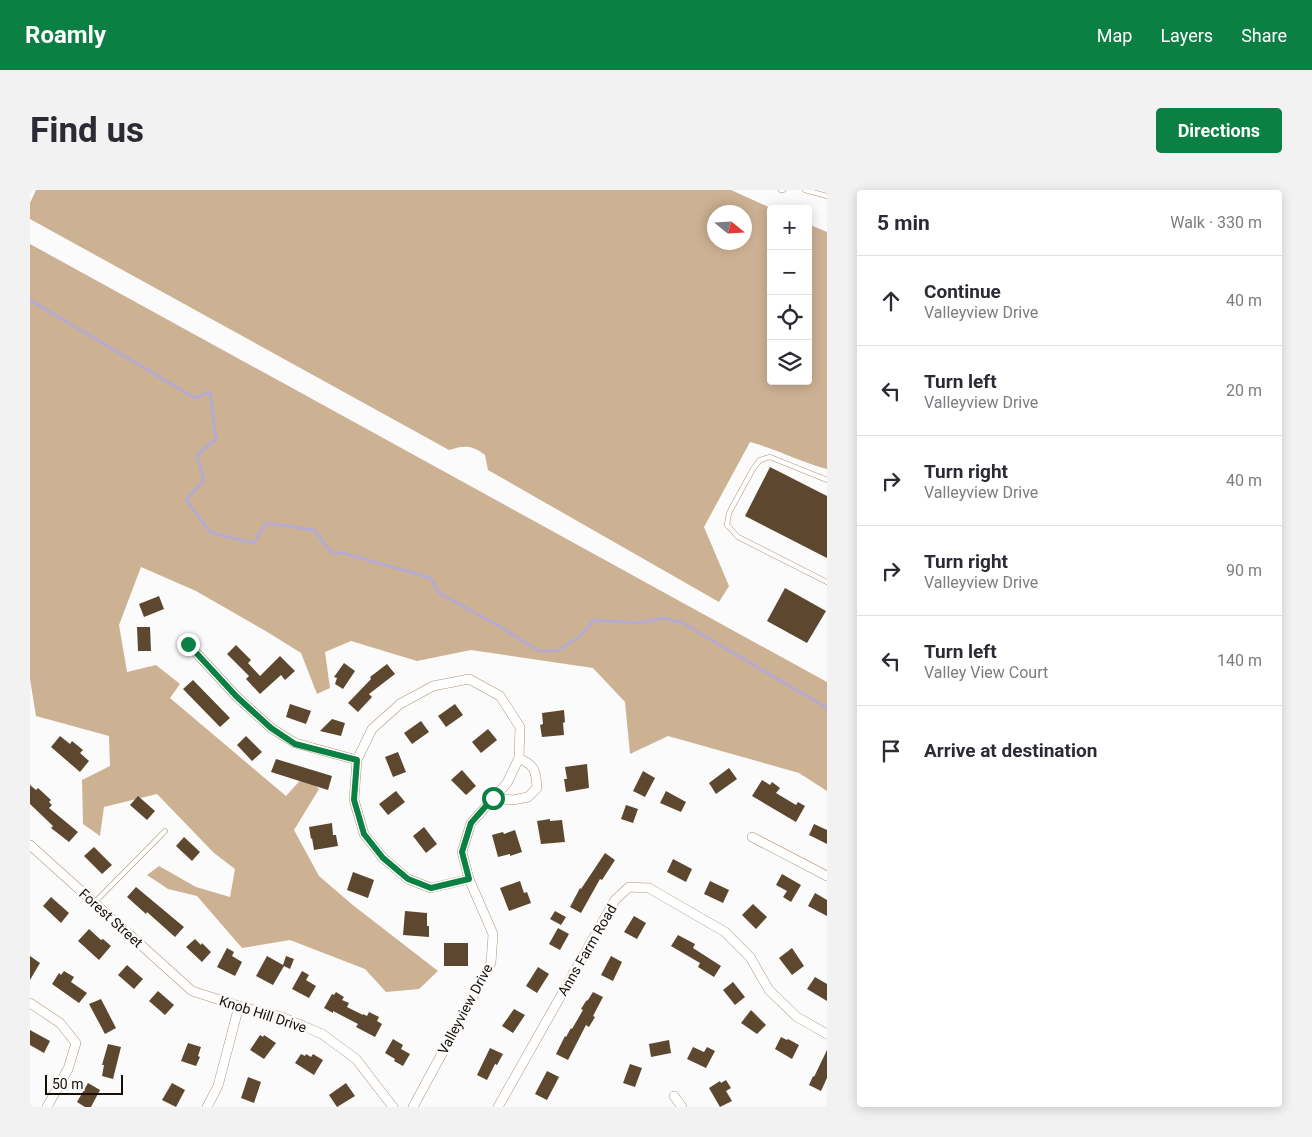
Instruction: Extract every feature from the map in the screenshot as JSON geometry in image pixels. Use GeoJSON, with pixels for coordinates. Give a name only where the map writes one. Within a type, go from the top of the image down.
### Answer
{"type":"FeatureCollection","features":[{"type":"Feature","properties":{"kind":"street"},"geometry":{"type":"LineString","coordinates":[[188,644],[237,697],[271,728],[295,744],[357,760]]}},
{"type":"Feature","properties":{"kind":"street","name":"Valleyview Drive"},"geometry":{"type":"LineString","coordinates":[[413,1107],[491,963],[493,934],[469,879],[462,852],[471,823],[507,782],[520,758],[520,727],[515,719],[500,696],[469,679],[433,686],[400,704],[372,729],[357,760],[354,800],[364,834],[383,858],[408,879],[431,888],[469,879]]}},
{"type":"Feature","properties":{"kind":"street"},"geometry":{"type":"LineString","coordinates":[[493,798],[513,800],[528,797],[537,788],[536,775],[530,764],[520,758]]}},
{"type":"Feature","properties":{"kind":"street"},"geometry":{"type":"LineString","coordinates":[[752,837],[827,876]]}},
{"type":"Feature","properties":{"kind":"street","name":"Forest Street"},"geometry":{"type":"LineString","coordinates":[[30,845],[192,991]]}},
{"type":"Feature","properties":{"kind":"street","name":"Anns Farm Road"},"geometry":{"type":"LineString","coordinates":[[498,1107],[615,900],[629,887],[649,888],[725,932],[750,957],[769,990],[797,1018],[827,1034]]}},
{"type":"Feature","properties":{"kind":"street","name":"Knob Hill Drive"},"geometry":{"type":"LineString","coordinates":[[192,991],[282,1017],[322,1034],[356,1059],[391,1104]]}},
{"type":"Feature","properties":{"kind":"street"},"geometry":{"type":"LineString","coordinates":[[30,1003],[60,1023],[76,1043],[68,1070],[47,1107]]}},
{"type":"Feature","properties":{"kind":"street"},"geometry":{"type":"LineString","coordinates":[[207,1107],[218,1086],[239,1006]]}},
{"type":"Feature","properties":{"kind":"street"},"geometry":{"type":"LineString","coordinates":[[674,1096],[682,1107]]}},
{"type":"Feature","properties":{"kind":"street"},"geometry":{"type":"LineString","coordinates":[[380,1107],[391,1104]]}},
{"type":"Feature","properties":{"kind":"lane"},"geometry":{"type":"LineString","coordinates":[[805,190],[827,196]]}},
{"type":"Feature","properties":{"kind":"lane"},"geometry":{"type":"LineString","coordinates":[[827,480],[770,458],[760,460],[729,513],[727,524],[738,537],[827,582]]}},
{"type":"Feature","properties":{"kind":"lane"},"geometry":{"type":"LineString","coordinates":[[94,903],[165,831]]}},
{"type":"Feature","properties":{"kind":"shaded area"},"geometry":{"type":"Polygon","coordinates":[[[36,190],[731,190],[767,206],[767,385],[812,385],[812,226],[827,232],[827,469],[750,442],[704,527],[729,586],[719,602],[488,470],[485,455],[476,449],[460,447],[449,450],[30,219],[30,203],[36,190]]]}},
{"type":"Feature","properties":{"kind":"shaded area"},"geometry":{"type":"Polygon","coordinates":[[[30,244],[827,682],[827,791],[799,773],[668,736],[630,754],[625,702],[593,668],[471,650],[417,661],[351,641],[325,652],[330,688],[317,694],[301,653],[196,591],[141,567],[119,625],[127,672],[156,665],[180,684],[170,698],[286,796],[305,775],[319,789],[294,830],[319,876],[354,906],[438,971],[419,989],[386,992],[365,969],[290,940],[242,948],[197,896],[168,889],[147,875],[159,866],[196,887],[230,897],[235,869],[214,853],[157,794],[104,807],[100,836],[83,824],[82,780],[110,766],[109,736],[36,716],[30,679],[30,244]]]}},
{"type":"Feature","properties":{"kind":"building"},"geometry":{"type":"Polygon","coordinates":[[[770,467],[827,496],[827,558],[745,516],[770,467]]]}},
{"type":"Feature","properties":{"kind":"building"},"geometry":{"type":"Polygon","coordinates":[[[785,588],[826,611],[807,643],[767,621],[785,588]]]}},
{"type":"Feature","properties":{"kind":"building"},"geometry":{"type":"Polygon","coordinates":[[[159,596],[164,609],[144,617],[139,604],[159,596]]]}},
{"type":"Feature","properties":{"kind":"building"},"geometry":{"type":"Polygon","coordinates":[[[137,627],[150,627],[151,651],[138,651],[137,627]]]}},
{"type":"Feature","properties":{"kind":"building"},"geometry":{"type":"Polygon","coordinates":[[[236,645],[251,660],[248,663],[260,676],[280,656],[295,671],[285,680],[281,675],[260,694],[246,679],[249,676],[227,654],[236,645]]]}},
{"type":"Feature","properties":{"kind":"building"},"geometry":{"type":"Polygon","coordinates":[[[344,663],[355,671],[343,689],[335,684],[337,678],[334,677],[344,663]]]}},
{"type":"Feature","properties":{"kind":"building"},"geometry":{"type":"Polygon","coordinates":[[[387,664],[395,674],[369,694],[372,697],[358,712],[348,703],[371,679],[370,677],[387,664]]]}},
{"type":"Feature","properties":{"kind":"building"},"geometry":{"type":"Polygon","coordinates":[[[193,680],[230,718],[220,727],[183,689],[193,680]]]}},
{"type":"Feature","properties":{"kind":"building"},"geometry":{"type":"Polygon","coordinates":[[[290,704],[311,711],[306,724],[286,717],[290,704]]]}},
{"type":"Feature","properties":{"kind":"building"},"geometry":{"type":"Polygon","coordinates":[[[455,704],[463,715],[446,727],[438,716],[455,704]]]}},
{"type":"Feature","properties":{"kind":"building"},"geometry":{"type":"Polygon","coordinates":[[[564,710],[564,735],[542,737],[540,725],[543,724],[542,713],[564,710]]]}},
{"type":"Feature","properties":{"kind":"building"},"geometry":{"type":"Polygon","coordinates":[[[332,719],[345,723],[341,736],[320,731],[332,719]]]}},
{"type":"Feature","properties":{"kind":"building"},"geometry":{"type":"Polygon","coordinates":[[[421,721],[429,732],[412,744],[404,733],[421,721]]]}},
{"type":"Feature","properties":{"kind":"building"},"geometry":{"type":"Polygon","coordinates":[[[488,729],[497,740],[481,753],[472,742],[488,729]]]}},
{"type":"Feature","properties":{"kind":"building"},"geometry":{"type":"Polygon","coordinates":[[[60,736],[70,744],[72,741],[83,750],[80,753],[89,761],[80,772],[51,747],[60,736]]]}},
{"type":"Feature","properties":{"kind":"building"},"geometry":{"type":"Polygon","coordinates":[[[246,736],[262,752],[252,761],[237,745],[246,736]]]}},
{"type":"Feature","properties":{"kind":"building"},"geometry":{"type":"Polygon","coordinates":[[[398,752],[406,772],[393,777],[385,757],[398,752]]]}},
{"type":"Feature","properties":{"kind":"building"},"geometry":{"type":"Polygon","coordinates":[[[276,759],[332,776],[328,790],[271,772],[276,759]]]}},
{"type":"Feature","properties":{"kind":"building"},"geometry":{"type":"Polygon","coordinates":[[[587,764],[589,788],[566,792],[564,779],[567,779],[565,767],[587,764]]]}},
{"type":"Feature","properties":{"kind":"building"},"geometry":{"type":"Polygon","coordinates":[[[729,768],[737,779],[716,794],[709,783],[729,768]]]}},
{"type":"Feature","properties":{"kind":"building"},"geometry":{"type":"Polygon","coordinates":[[[462,770],[476,786],[466,795],[451,780],[462,770]]]}},
{"type":"Feature","properties":{"kind":"building"},"geometry":{"type":"Polygon","coordinates":[[[643,771],[655,778],[645,797],[633,791],[643,771]]]}},
{"type":"Feature","properties":{"kind":"building"},"geometry":{"type":"Polygon","coordinates":[[[762,780],[770,785],[772,782],[780,788],[776,793],[796,805],[798,802],[805,806],[796,822],[752,796],[762,780]]]}},
{"type":"Feature","properties":{"kind":"building"},"geometry":{"type":"Polygon","coordinates":[[[30,785],[36,790],[38,788],[51,800],[49,802],[52,805],[49,808],[78,832],[69,842],[51,828],[53,826],[30,804],[30,785]]]}},
{"type":"Feature","properties":{"kind":"building"},"geometry":{"type":"Polygon","coordinates":[[[396,791],[405,802],[388,815],[379,804],[396,791]]]}},
{"type":"Feature","properties":{"kind":"building"},"geometry":{"type":"Polygon","coordinates":[[[666,791],[686,802],[681,812],[660,803],[666,791]]]}},
{"type":"Feature","properties":{"kind":"building"},"geometry":{"type":"Polygon","coordinates":[[[138,796],[155,811],[147,820],[130,805],[138,796]]]}},
{"type":"Feature","properties":{"kind":"building"},"geometry":{"type":"Polygon","coordinates":[[[626,805],[638,809],[633,823],[621,819],[626,805]]]}},
{"type":"Feature","properties":{"kind":"building"},"geometry":{"type":"Polygon","coordinates":[[[550,819],[550,821],[562,820],[565,842],[541,844],[537,821],[550,819]]]}},
{"type":"Feature","properties":{"kind":"building"},"geometry":{"type":"Polygon","coordinates":[[[332,823],[333,835],[336,835],[338,846],[314,850],[309,827],[332,823]]]}},
{"type":"Feature","properties":{"kind":"building"},"geometry":{"type":"Polygon","coordinates":[[[814,824],[827,830],[827,844],[809,835],[814,824]]]}},
{"type":"Feature","properties":{"kind":"building"},"geometry":{"type":"Polygon","coordinates":[[[424,827],[437,844],[426,853],[413,836],[424,827]]]}},
{"type":"Feature","properties":{"kind":"building"},"geometry":{"type":"Polygon","coordinates":[[[515,830],[522,852],[498,857],[492,835],[503,832],[504,834],[515,830]]]}},
{"type":"Feature","properties":{"kind":"building"},"geometry":{"type":"Polygon","coordinates":[[[184,837],[200,852],[192,861],[176,846],[184,837]]]}},
{"type":"Feature","properties":{"kind":"building"},"geometry":{"type":"Polygon","coordinates":[[[94,847],[112,865],[102,874],[84,856],[94,847]]]}},
{"type":"Feature","properties":{"kind":"building"},"geometry":{"type":"Polygon","coordinates":[[[605,853],[615,860],[602,880],[600,879],[581,913],[570,907],[580,888],[605,853]]]}},
{"type":"Feature","properties":{"kind":"building"},"geometry":{"type":"Polygon","coordinates":[[[673,859],[692,869],[686,882],[667,872],[673,859]]]}},
{"type":"Feature","properties":{"kind":"building"},"geometry":{"type":"Polygon","coordinates":[[[353,872],[374,880],[368,898],[347,890],[353,872]]]}},
{"type":"Feature","properties":{"kind":"building"},"geometry":{"type":"Polygon","coordinates":[[[782,874],[801,885],[791,902],[783,897],[787,891],[776,885],[782,874]]]}},
{"type":"Feature","properties":{"kind":"building"},"geometry":{"type":"Polygon","coordinates":[[[520,881],[524,893],[527,892],[531,903],[509,911],[500,888],[520,881]]]}},
{"type":"Feature","properties":{"kind":"building"},"geometry":{"type":"Polygon","coordinates":[[[710,881],[729,890],[723,903],[704,894],[710,881]]]}},
{"type":"Feature","properties":{"kind":"building"},"geometry":{"type":"Polygon","coordinates":[[[136,887],[184,927],[175,937],[127,897],[136,887]]]}},
{"type":"Feature","properties":{"kind":"building"},"geometry":{"type":"Polygon","coordinates":[[[815,893],[827,900],[827,916],[808,906],[815,893]]]}},
{"type":"Feature","properties":{"kind":"building"},"geometry":{"type":"Polygon","coordinates":[[[51,897],[69,913],[61,923],[43,906],[51,897]]]}},
{"type":"Feature","properties":{"kind":"building"},"geometry":{"type":"Polygon","coordinates":[[[753,904],[767,917],[756,929],[742,915],[753,904]]]}},
{"type":"Feature","properties":{"kind":"building"},"geometry":{"type":"Polygon","coordinates":[[[405,911],[427,913],[429,937],[403,935],[405,911]]]}},
{"type":"Feature","properties":{"kind":"building"},"geometry":{"type":"Polygon","coordinates":[[[555,911],[566,917],[561,925],[550,919],[555,911]]]}},
{"type":"Feature","properties":{"kind":"building"},"geometry":{"type":"Polygon","coordinates":[[[634,916],[646,923],[637,939],[624,932],[634,916]]]}},
{"type":"Feature","properties":{"kind":"building"},"geometry":{"type":"Polygon","coordinates":[[[558,928],[569,934],[560,950],[549,944],[558,928]]]}},
{"type":"Feature","properties":{"kind":"building"},"geometry":{"type":"Polygon","coordinates":[[[89,929],[111,946],[99,960],[78,941],[89,929]]]}},
{"type":"Feature","properties":{"kind":"building"},"geometry":{"type":"Polygon","coordinates":[[[678,935],[695,944],[693,948],[721,966],[714,977],[698,967],[700,963],[671,946],[678,935]]]}},
{"type":"Feature","properties":{"kind":"building"},"geometry":{"type":"Polygon","coordinates":[[[195,939],[211,952],[202,962],[186,947],[195,939]]]}},
{"type":"Feature","properties":{"kind":"building"},"geometry":{"type":"Polygon","coordinates":[[[444,943],[468,943],[468,966],[444,966],[444,943]]]}},
{"type":"Feature","properties":{"kind":"building"},"geometry":{"type":"Polygon","coordinates":[[[227,948],[234,952],[232,956],[242,962],[235,976],[217,967],[227,948]]]}},
{"type":"Feature","properties":{"kind":"building"},"geometry":{"type":"Polygon","coordinates":[[[792,948],[804,966],[792,975],[779,958],[792,948]]]}},
{"type":"Feature","properties":{"kind":"building"},"geometry":{"type":"Polygon","coordinates":[[[30,956],[40,963],[30,980],[30,956]]]}},
{"type":"Feature","properties":{"kind":"building"},"geometry":{"type":"Polygon","coordinates":[[[267,956],[283,965],[286,956],[294,959],[290,969],[284,966],[273,985],[256,976],[267,956]]]}},
{"type":"Feature","properties":{"kind":"building"},"geometry":{"type":"Polygon","coordinates":[[[611,956],[622,962],[613,981],[601,975],[611,956]]]}},
{"type":"Feature","properties":{"kind":"building"},"geometry":{"type":"Polygon","coordinates":[[[127,965],[143,979],[134,989],[118,975],[127,965]]]}},
{"type":"Feature","properties":{"kind":"building"},"geometry":{"type":"Polygon","coordinates":[[[538,967],[549,974],[537,993],[526,986],[538,967]]]}},
{"type":"Feature","properties":{"kind":"building"},"geometry":{"type":"Polygon","coordinates":[[[64,971],[74,977],[71,982],[87,993],[79,1003],[52,984],[59,973],[61,975],[64,971]]]}},
{"type":"Feature","properties":{"kind":"building"},"geometry":{"type":"Polygon","coordinates":[[[302,971],[309,975],[306,980],[316,986],[309,998],[292,989],[302,971]]]}},
{"type":"Feature","properties":{"kind":"building"},"geometry":{"type":"Polygon","coordinates":[[[815,977],[827,984],[827,1001],[807,989],[815,977]]]}},
{"type":"Feature","properties":{"kind":"building"},"geometry":{"type":"Polygon","coordinates":[[[733,982],[745,997],[735,1005],[723,990],[733,982]]]}},
{"type":"Feature","properties":{"kind":"building"},"geometry":{"type":"Polygon","coordinates":[[[158,991],[174,1005],[165,1015],[149,1001],[158,991]]]}},
{"type":"Feature","properties":{"kind":"building"},"geometry":{"type":"Polygon","coordinates":[[[336,992],[344,997],[342,1000],[349,1003],[347,1007],[363,1015],[367,1016],[369,1012],[379,1017],[377,1021],[382,1024],[375,1037],[356,1027],[358,1024],[324,1008],[332,994],[334,995],[336,992]]]}},
{"type":"Feature","properties":{"kind":"building"},"geometry":{"type":"Polygon","coordinates":[[[593,992],[603,997],[593,1016],[595,1017],[589,1027],[586,1025],[568,1060],[556,1054],[565,1036],[572,1029],[583,1010],[581,1009],[593,992]]]}},
{"type":"Feature","properties":{"kind":"building"},"geometry":{"type":"Polygon","coordinates":[[[101,999],[116,1028],[105,1034],[89,1004],[101,999]]]}},
{"type":"Feature","properties":{"kind":"building"},"geometry":{"type":"Polygon","coordinates":[[[514,1009],[525,1015],[513,1033],[502,1026],[514,1009]]]}},
{"type":"Feature","properties":{"kind":"building"},"geometry":{"type":"Polygon","coordinates":[[[751,1010],[766,1025],[757,1034],[741,1023],[751,1010]]]}},
{"type":"Feature","properties":{"kind":"building"},"geometry":{"type":"Polygon","coordinates":[[[30,1030],[50,1041],[44,1053],[30,1045],[30,1030]]]}},
{"type":"Feature","properties":{"kind":"building"},"geometry":{"type":"Polygon","coordinates":[[[260,1035],[263,1037],[264,1035],[276,1043],[264,1059],[250,1050],[260,1035]]]}},
{"type":"Feature","properties":{"kind":"building"},"geometry":{"type":"Polygon","coordinates":[[[781,1037],[799,1045],[792,1059],[775,1049],[781,1037]]]}},
{"type":"Feature","properties":{"kind":"building"},"geometry":{"type":"Polygon","coordinates":[[[393,1039],[403,1045],[401,1049],[410,1054],[403,1066],[385,1053],[393,1039]]]}},
{"type":"Feature","properties":{"kind":"building"},"geometry":{"type":"Polygon","coordinates":[[[669,1040],[671,1053],[651,1057],[649,1044],[669,1040]]]}},
{"type":"Feature","properties":{"kind":"building"},"geometry":{"type":"Polygon","coordinates":[[[188,1043],[201,1047],[198,1056],[200,1057],[196,1066],[181,1061],[188,1043]]]}},
{"type":"Feature","properties":{"kind":"building"},"geometry":{"type":"Polygon","coordinates":[[[108,1044],[121,1047],[113,1079],[102,1076],[104,1065],[102,1065],[108,1044]]]}},
{"type":"Feature","properties":{"kind":"building"},"geometry":{"type":"Polygon","coordinates":[[[693,1047],[704,1052],[707,1047],[715,1051],[706,1068],[687,1059],[693,1047]]]}},
{"type":"Feature","properties":{"kind":"building"},"geometry":{"type":"Polygon","coordinates":[[[490,1048],[503,1054],[497,1065],[495,1064],[487,1080],[477,1075],[490,1048]]]}},
{"type":"Feature","properties":{"kind":"building"},"geometry":{"type":"Polygon","coordinates":[[[827,1050],[827,1078],[821,1091],[809,1085],[827,1050]]]}},
{"type":"Feature","properties":{"kind":"building"},"geometry":{"type":"Polygon","coordinates":[[[301,1054],[311,1057],[313,1054],[323,1060],[314,1075],[295,1063],[301,1054]]]}},
{"type":"Feature","properties":{"kind":"building"},"geometry":{"type":"Polygon","coordinates":[[[630,1064],[642,1068],[635,1087],[623,1083],[630,1064]]]}},
{"type":"Feature","properties":{"kind":"building"},"geometry":{"type":"Polygon","coordinates":[[[547,1071],[559,1077],[547,1100],[535,1094],[547,1071]]]}},
{"type":"Feature","properties":{"kind":"building"},"geometry":{"type":"Polygon","coordinates":[[[248,1077],[261,1082],[254,1103],[241,1098],[248,1077]]]}},
{"type":"Feature","properties":{"kind":"building"},"geometry":{"type":"Polygon","coordinates":[[[726,1080],[731,1088],[726,1091],[732,1101],[720,1107],[709,1088],[720,1081],[721,1083],[726,1080]]]}},
{"type":"Feature","properties":{"kind":"building"},"geometry":{"type":"Polygon","coordinates":[[[88,1083],[100,1090],[91,1107],[85,1107],[77,1102],[88,1083]]]}},
{"type":"Feature","properties":{"kind":"building"},"geometry":{"type":"Polygon","coordinates":[[[172,1083],[185,1090],[176,1107],[162,1100],[172,1083]]]}},
{"type":"Feature","properties":{"kind":"building"},"geometry":{"type":"Polygon","coordinates":[[[346,1083],[355,1096],[337,1107],[329,1095],[346,1083]]]}},
{"type":"Feature","properties":{"kind":"waterway"},"geometry":{"type":"LineString","coordinates":[[30,300],[195,398],[210,392],[216,439],[197,455],[204,480],[186,500],[211,533],[254,543],[266,523],[314,530],[332,553],[343,553],[431,578],[439,593],[539,651],[557,651],[579,637],[594,620],[640,623],[662,618],[681,622],[827,708]]}},
{"type":"Feature","properties":{"kind":"route"},"geometry":{"type":"LineString","coordinates":[[188,644],[237,697],[271,728],[295,744],[357,760],[354,800],[364,834],[383,858],[408,879],[431,888],[469,879],[462,852],[471,823],[493,798]]}}]}
